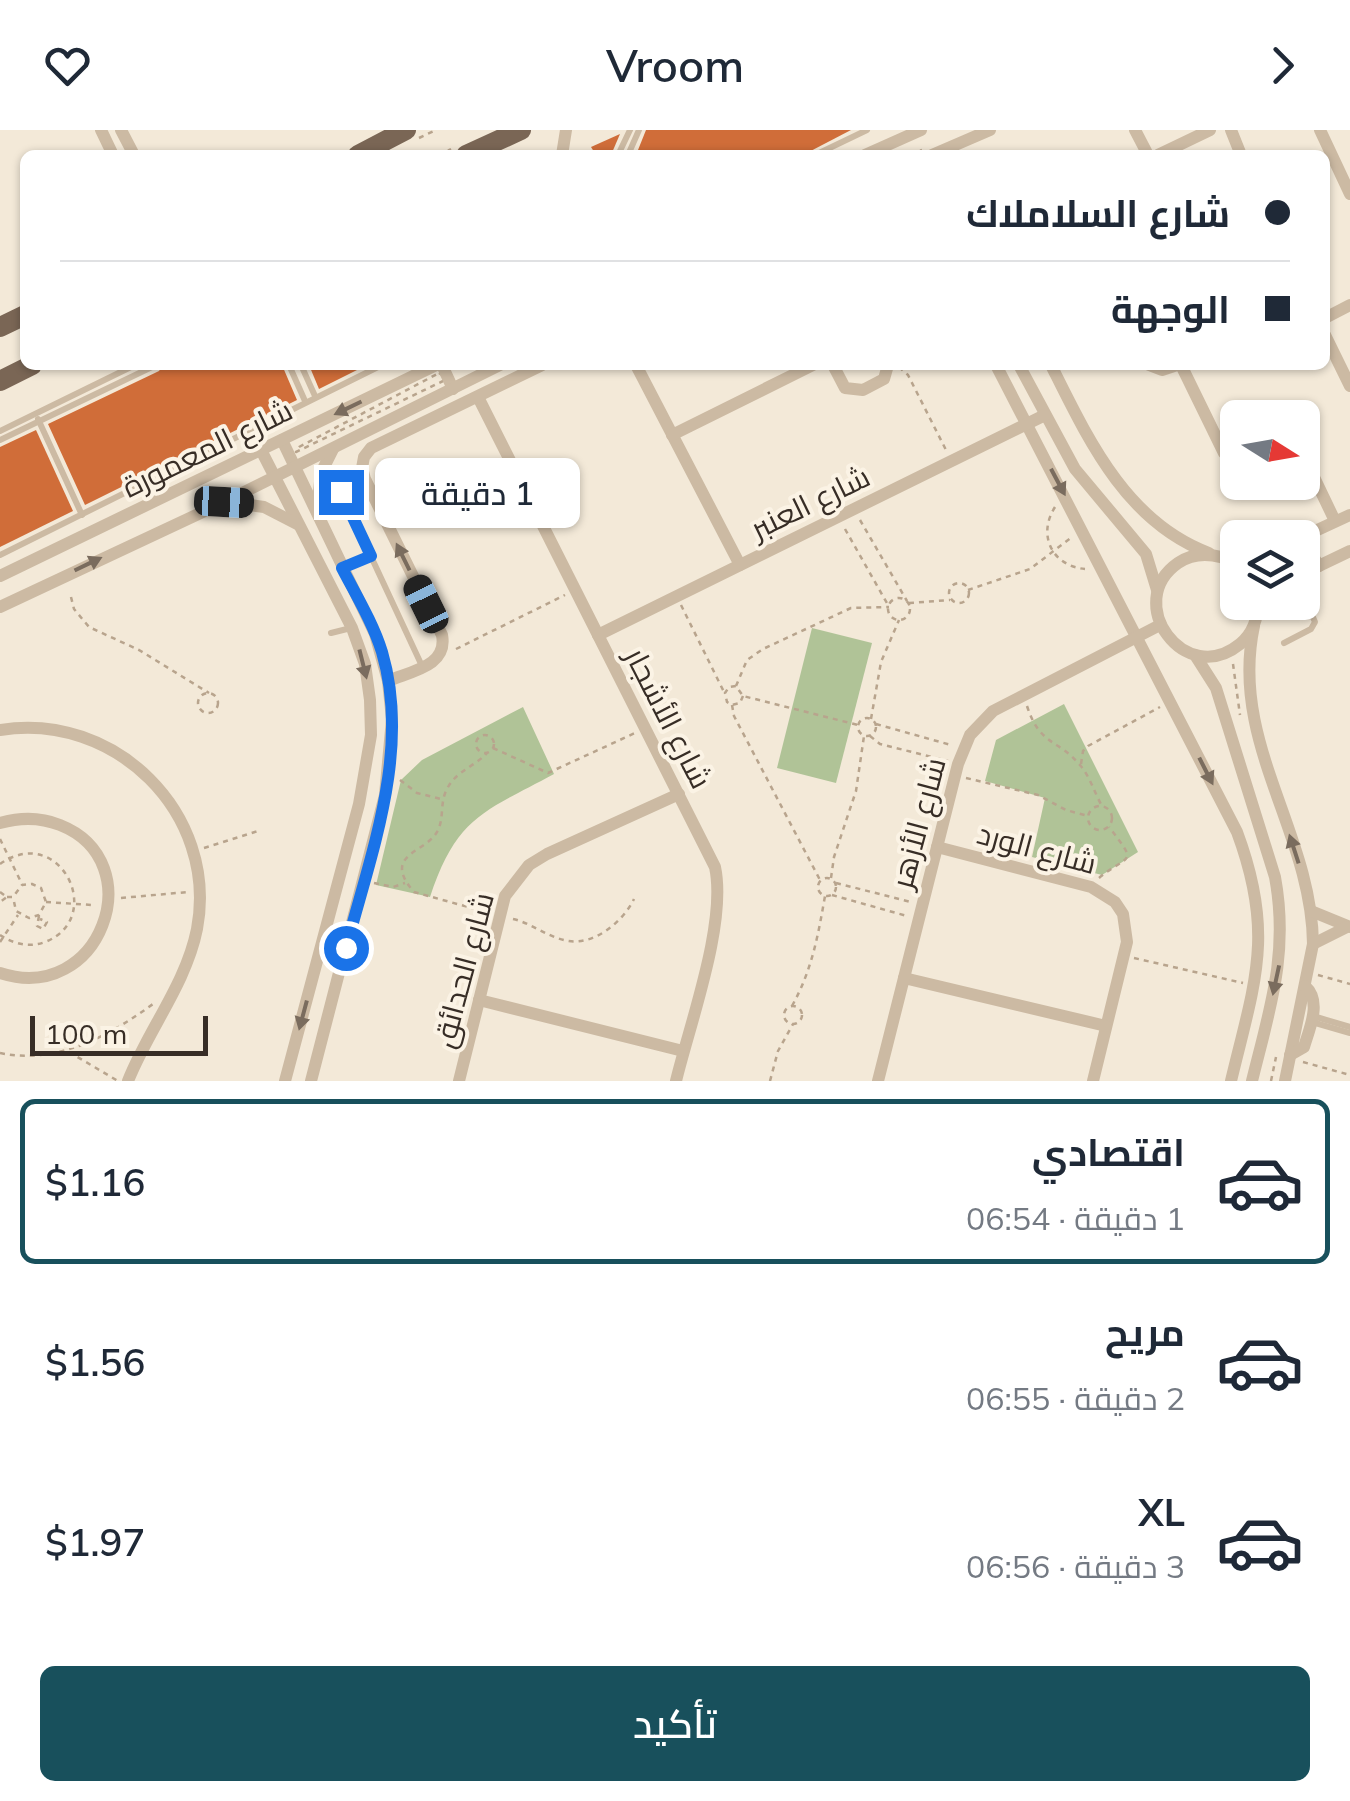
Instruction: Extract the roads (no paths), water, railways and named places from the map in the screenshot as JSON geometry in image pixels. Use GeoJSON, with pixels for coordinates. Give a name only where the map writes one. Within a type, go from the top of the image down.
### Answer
{"type":"FeatureCollection","features":[{"type":"Feature","properties":{"kind":"main road"},"geometry":{"type":"LineString","coordinates":[[368,150],[406,130]]}},
{"type":"Feature","properties":{"kind":"main road"},"geometry":{"type":"LineString","coordinates":[[477,150],[521,130]]}},
{"type":"Feature","properties":{"kind":"street"},"geometry":{"type":"LineString","coordinates":[[1173,150],[1210,130]]}},
{"type":"Feature","properties":{"kind":"street"},"geometry":{"type":"LineString","coordinates":[[875,150],[919,131],[935,150]]}},
{"type":"Feature","properties":{"kind":"street"},"geometry":{"type":"LineString","coordinates":[[942,150],[985,132]]}},
{"type":"Feature","properties":{"kind":"street"},"geometry":{"type":"LineString","coordinates":[[1330,151],[1350,194]]}},
{"type":"Feature","properties":{"kind":"street"},"geometry":{"type":"LineString","coordinates":[[1330,345],[1350,386]]}},
{"type":"Feature","properties":{"kind":"street","name":"شارع المعمورة"},"geometry":{"type":"LineString","coordinates":[[0,576],[429,370]]}},
{"type":"Feature","properties":{"kind":"street"},"geometry":{"type":"LineString","coordinates":[[442,370],[453,389]]}},
{"type":"Feature","properties":{"kind":"street","name":"شارع المعمورة"},"geometry":{"type":"LineString","coordinates":[[0,606],[224,502],[490,370]]}},
{"type":"Feature","properties":{"kind":"street"},"geometry":{"type":"LineString","coordinates":[[388,680],[442,656],[444,648],[442,636],[362,468],[364,457],[371,448],[400,432],[532,370]]}},
{"type":"Feature","properties":{"kind":"street"},"geometry":{"type":"LineString","coordinates":[[639,370],[740,565]]}},
{"type":"Feature","properties":{"kind":"street"},"geometry":{"type":"LineString","coordinates":[[672,435],[803,370]]}},
{"type":"Feature","properties":{"kind":"street"},"geometry":{"type":"LineString","coordinates":[[836,370],[845,388],[857,391],[884,379],[888,370]]}},
{"type":"Feature","properties":{"kind":"street"},"geometry":{"type":"LineString","coordinates":[[999,370],[1237,832],[1248,864],[1260,929],[1254,985],[1231,1081]]}},
{"type":"Feature","properties":{"kind":"street"},"geometry":{"type":"LineString","coordinates":[[1022,370],[1075,470],[1146,554],[1158,593],[1160,625],[1174,644],[1194,655],[1216,688],[1275,877],[1281,909],[1278,974],[1252,1081]]}},
{"type":"Feature","properties":{"kind":"street"},"geometry":{"type":"LineString","coordinates":[[1054,370],[1115,480],[1170,534],[1220,556]]}},
{"type":"Feature","properties":{"kind":"street"},"geometry":{"type":"LineString","coordinates":[[1182,370],[1220,445]]}},
{"type":"Feature","properties":{"kind":"street","name":"شارع الأشجار"},"geometry":{"type":"LineString","coordinates":[[478,397],[715,867],[719,903],[676,1081]]}},
{"type":"Feature","properties":{"kind":"street","name":"شارع العنبر"},"geometry":{"type":"LineString","coordinates":[[598,635],[1045,415]]}},
{"type":"Feature","properties":{"kind":"street"},"geometry":{"type":"LineString","coordinates":[[394,418],[400,432]]}},
{"type":"Feature","properties":{"kind":"street"},"geometry":{"type":"LineString","coordinates":[[282,440],[375,634],[388,680],[392,718],[390,763],[312,1081]]}},
{"type":"Feature","properties":{"kind":"street"},"geometry":{"type":"LineString","coordinates":[[321,522],[317,488],[335,446]]}},
{"type":"Feature","properties":{"kind":"street"},"geometry":{"type":"LineString","coordinates":[[261,450],[352,628],[365,664],[370,700],[371,735],[366,769],[285,1081]]}},
{"type":"Feature","properties":{"kind":"street"},"geometry":{"type":"LineString","coordinates":[[1320,490],[1335,521]]}},
{"type":"Feature","properties":{"kind":"street"},"geometry":{"type":"LineString","coordinates":[[224,502],[264,507],[302,532]]}},
{"type":"Feature","properties":{"kind":"street"},"geometry":{"type":"LineString","coordinates":[[1320,528],[1350,515]]}},
{"type":"Feature","properties":{"kind":"street"},"geometry":{"type":"LineString","coordinates":[[302,532],[321,522]]}},
{"type":"Feature","properties":{"kind":"street"},"geometry":{"type":"LineString","coordinates":[[1320,566],[1350,552]]}},
{"type":"Feature","properties":{"kind":"street"},"geometry":{"type":"LineString","coordinates":[[1158,593],[1177,564],[1193,556],[1217,555]]}},
{"type":"Feature","properties":{"kind":"street"},"geometry":{"type":"LineString","coordinates":[[1256,620],[1248,664],[1249,700],[1311,911],[1313,944],[1284,1081]]}},
{"type":"Feature","properties":{"kind":"street","name":"شارع الأزهر"},"geometry":{"type":"LineString","coordinates":[[878,1081],[963,749],[980,722],[993,711],[1160,625]]}},
{"type":"Feature","properties":{"kind":"street"},"geometry":{"type":"LineString","coordinates":[[1194,655],[1223,654],[1236,648],[1254,626]]}},
{"type":"Feature","properties":{"kind":"street"},"geometry":{"type":"LineString","coordinates":[[0,730],[70,733],[132,760],[170,801],[194,852],[199,891],[197,926],[175,989],[128,1081]]}},
{"type":"Feature","properties":{"kind":"street","name":"شارع الحدائق"},"geometry":{"type":"LineString","coordinates":[[459,1081],[499,915],[515,879],[530,865],[680,794]]}},
{"type":"Feature","properties":{"kind":"street"},"geometry":{"type":"LineString","coordinates":[[0,973],[23,979],[44,978],[64,971],[94,944],[104,926],[109,902],[106,877],[84,840],[48,820],[2,821]]}},
{"type":"Feature","properties":{"kind":"street","name":"شارع الورد"},"geometry":{"type":"LineString","coordinates":[[937,848],[1091,886],[1115,902],[1127,928],[1124,956],[1093,1081]]}},
{"type":"Feature","properties":{"kind":"street"},"geometry":{"type":"LineString","coordinates":[[1311,911],[1348,927]]}},
{"type":"Feature","properties":{"kind":"street"},"geometry":{"type":"LineString","coordinates":[[1313,944],[1348,927]]}},
{"type":"Feature","properties":{"kind":"street"},"geometry":{"type":"LineString","coordinates":[[904,978],[1106,1026]]}},
{"type":"Feature","properties":{"kind":"street"},"geometry":{"type":"LineString","coordinates":[[1290,1057],[1304,1047],[1311,1019],[1314,996],[1306,979]]}},
{"type":"Feature","properties":{"kind":"street"},"geometry":{"type":"LineString","coordinates":[[478,1000],[683,1052]]}},
{"type":"Feature","properties":{"kind":"lane"},"geometry":{"type":"LineString","coordinates":[[839,130],[844,141]]}},
{"type":"Feature","properties":{"kind":"lane"},"geometry":{"type":"LineString","coordinates":[[825,150],[867,130]]}},
{"type":"Feature","properties":{"kind":"lane"},"geometry":{"type":"LineString","coordinates":[[0,440],[126,370]]}},
{"type":"Feature","properties":{"kind":"lane"},"geometry":{"type":"LineString","coordinates":[[0,430],[145,370]]}},
{"type":"Feature","properties":{"kind":"lane"},"geometry":{"type":"LineString","coordinates":[[291,370],[306,401]]}},
{"type":"Feature","properties":{"kind":"lane"},"geometry":{"type":"LineString","coordinates":[[303,370],[315,396]]}},
{"type":"Feature","properties":{"kind":"lane"},"geometry":{"type":"LineString","coordinates":[[0,554],[371,370]]}},
{"type":"Feature","properties":{"kind":"lane"},"geometry":{"type":"LineString","coordinates":[[37,417],[82,515]]}},
{"type":"Feature","properties":{"kind":"lane"},"geometry":{"type":"LineString","coordinates":[[341,492],[422,667]]}},
{"type":"Feature","properties":{"kind":"lane"},"geometry":{"type":"LineString","coordinates":[[342,568],[371,556]]}},
{"type":"Feature","properties":{"kind":"lane"},"geometry":{"type":"LineString","coordinates":[[1284,643],[1310,630],[1314,620]]}},
{"type":"Feature","properties":{"kind":"lane"},"geometry":{"type":"LineString","coordinates":[[330,633],[352,628]]}},
{"type":"Feature","properties":{"kind":"lane"},"geometry":{"type":"LineString","coordinates":[[1311,1019],[1350,1030]]}}]}
